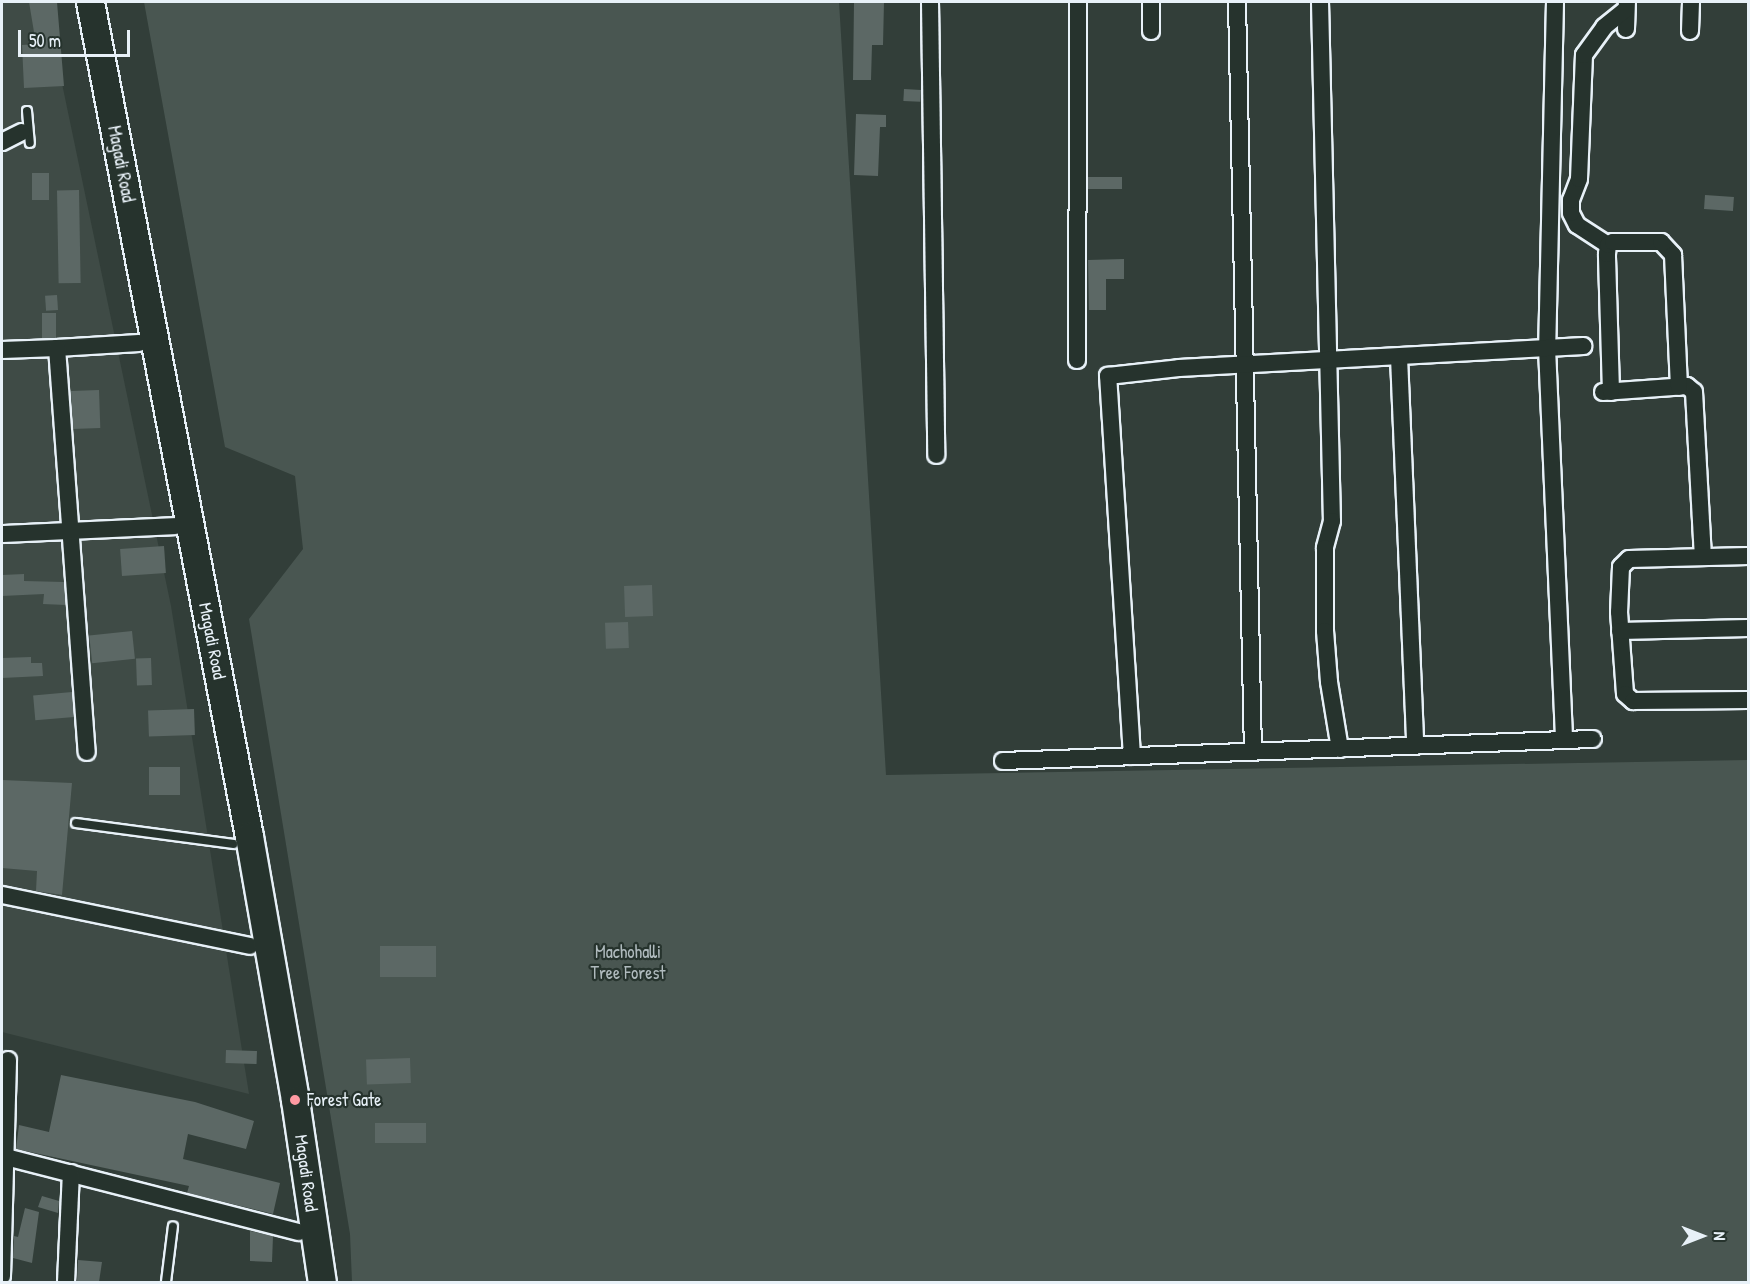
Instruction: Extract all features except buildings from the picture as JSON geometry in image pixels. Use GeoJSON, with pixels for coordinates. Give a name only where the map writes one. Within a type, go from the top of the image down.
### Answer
{"type":"FeatureCollection","features":[{"type":"Feature","properties":{"kind":"main road","name":"Magadi Road"},"geometry":{"type":"LineString","coordinates":[[74,2],[234,844],[305,1282]]}},
{"type":"Feature","properties":{"kind":"main road","name":"Magadi Road"},"geometry":{"type":"LineString","coordinates":[[90,2],[249,836],[295,1100],[322,1282]]}},
{"type":"Feature","properties":{"kind":"street"},"geometry":{"type":"LineString","coordinates":[[930,2],[936,455]]}},
{"type":"Feature","properties":{"kind":"street"},"geometry":{"type":"LineString","coordinates":[[1077,360],[1078,2]]}},
{"type":"Feature","properties":{"kind":"street"},"geometry":{"type":"LineString","coordinates":[[1151,2],[1151,31]]}},
{"type":"Feature","properties":{"kind":"street"},"geometry":{"type":"LineString","coordinates":[[1237,2],[1248,367],[1253,752]]}},
{"type":"Feature","properties":{"kind":"street"},"geometry":{"type":"LineString","coordinates":[[1320,2],[1326,362],[1332,521],[1325,548],[1325,631],[1329,682],[1340,749]]}},
{"type":"Feature","properties":{"kind":"street"},"geometry":{"type":"LineString","coordinates":[[1555,2],[1547,348],[1564,740]]}},
{"type":"Feature","properties":{"kind":"street"},"geometry":{"type":"LineString","coordinates":[[1690,2],[1690,31]]}},
{"type":"Feature","properties":{"kind":"street"},"geometry":{"type":"LineString","coordinates":[[1626,29],[1627,5]]}},
{"type":"Feature","properties":{"kind":"street"},"geometry":{"type":"LineString","coordinates":[[1627,5],[1599,32],[1584,55],[1579,179],[1572,200],[1571,213],[1577,225],[1608,245],[1661,242],[1673,255],[1679,387]]}},
{"type":"Feature","properties":{"kind":"street"},"geometry":{"type":"LineString","coordinates":[[2,142],[27,136]]}},
{"type":"Feature","properties":{"kind":"street"},"geometry":{"type":"LineString","coordinates":[[1608,245],[1607,392],[1687,386],[1696,397],[1702,556]]}},
{"type":"Feature","properties":{"kind":"street"},"geometry":{"type":"LineString","coordinates":[[2,350],[139,344]]}},
{"type":"Feature","properties":{"kind":"street"},"geometry":{"type":"LineString","coordinates":[[1132,756],[1108,376],[1179,368],[1248,367],[1583,346]]}},
{"type":"Feature","properties":{"kind":"street"},"geometry":{"type":"LineString","coordinates":[[57,348],[87,752]]}},
{"type":"Feature","properties":{"kind":"street"},"geometry":{"type":"LineString","coordinates":[[1399,357],[1415,746]]}},
{"type":"Feature","properties":{"kind":"street"},"geometry":{"type":"LineString","coordinates":[[2,534],[175,526]]}},
{"type":"Feature","properties":{"kind":"street"},"geometry":{"type":"LineString","coordinates":[[1749,556],[1629,559],[1621,567],[1620,631],[1626,694],[1633,701],[1749,700]]}},
{"type":"Feature","properties":{"kind":"street"},"geometry":{"type":"LineString","coordinates":[[1620,631],[1749,628]]}},
{"type":"Feature","properties":{"kind":"street"},"geometry":{"type":"LineString","coordinates":[[1003,760],[1593,739]]}},
{"type":"Feature","properties":{"kind":"street"},"geometry":{"type":"LineString","coordinates":[[2,895],[250,946]]}},
{"type":"Feature","properties":{"kind":"street"},"geometry":{"type":"LineString","coordinates":[[2,1276],[2,1156],[8,1060]]}},
{"type":"Feature","properties":{"kind":"street"},"geometry":{"type":"LineString","coordinates":[[2,1156],[298,1232]]}},
{"type":"Feature","properties":{"kind":"street"},"geometry":{"type":"LineString","coordinates":[[66,1282],[71,1173]]}},
{"type":"Feature","properties":{"kind":"lane"},"geometry":{"type":"LineString","coordinates":[[27,111],[27,136]]}},
{"type":"Feature","properties":{"kind":"lane"},"geometry":{"type":"LineString","coordinates":[[75,823],[234,844]]}},
{"type":"Feature","properties":{"kind":"lane"},"geometry":{"type":"LineString","coordinates":[[166,1282],[173,1226]]}},
{"type":"Feature","properties":{"kind":"shaded area"},"geometry":{"type":"Polygon","coordinates":[[[2,2],[45,2],[171,606],[249,1094],[2,1032],[2,2]]]}},
{"type":"Feature","properties":{"kind":"green space","name":"Machohalli Tree Forest"},"geometry":{"type":"Polygon","coordinates":[[[144,2],[839,2],[886,775],[1748,760],[1748,1282],[352,1282],[350,1234],[249,619],[303,549],[295,476],[225,447],[144,2]]]}},
{"type":"Feature","properties":{"kind":"place","name":"Forest Gate"},"geometry":{"type":"Point","coordinates":[295,1100]}}]}
